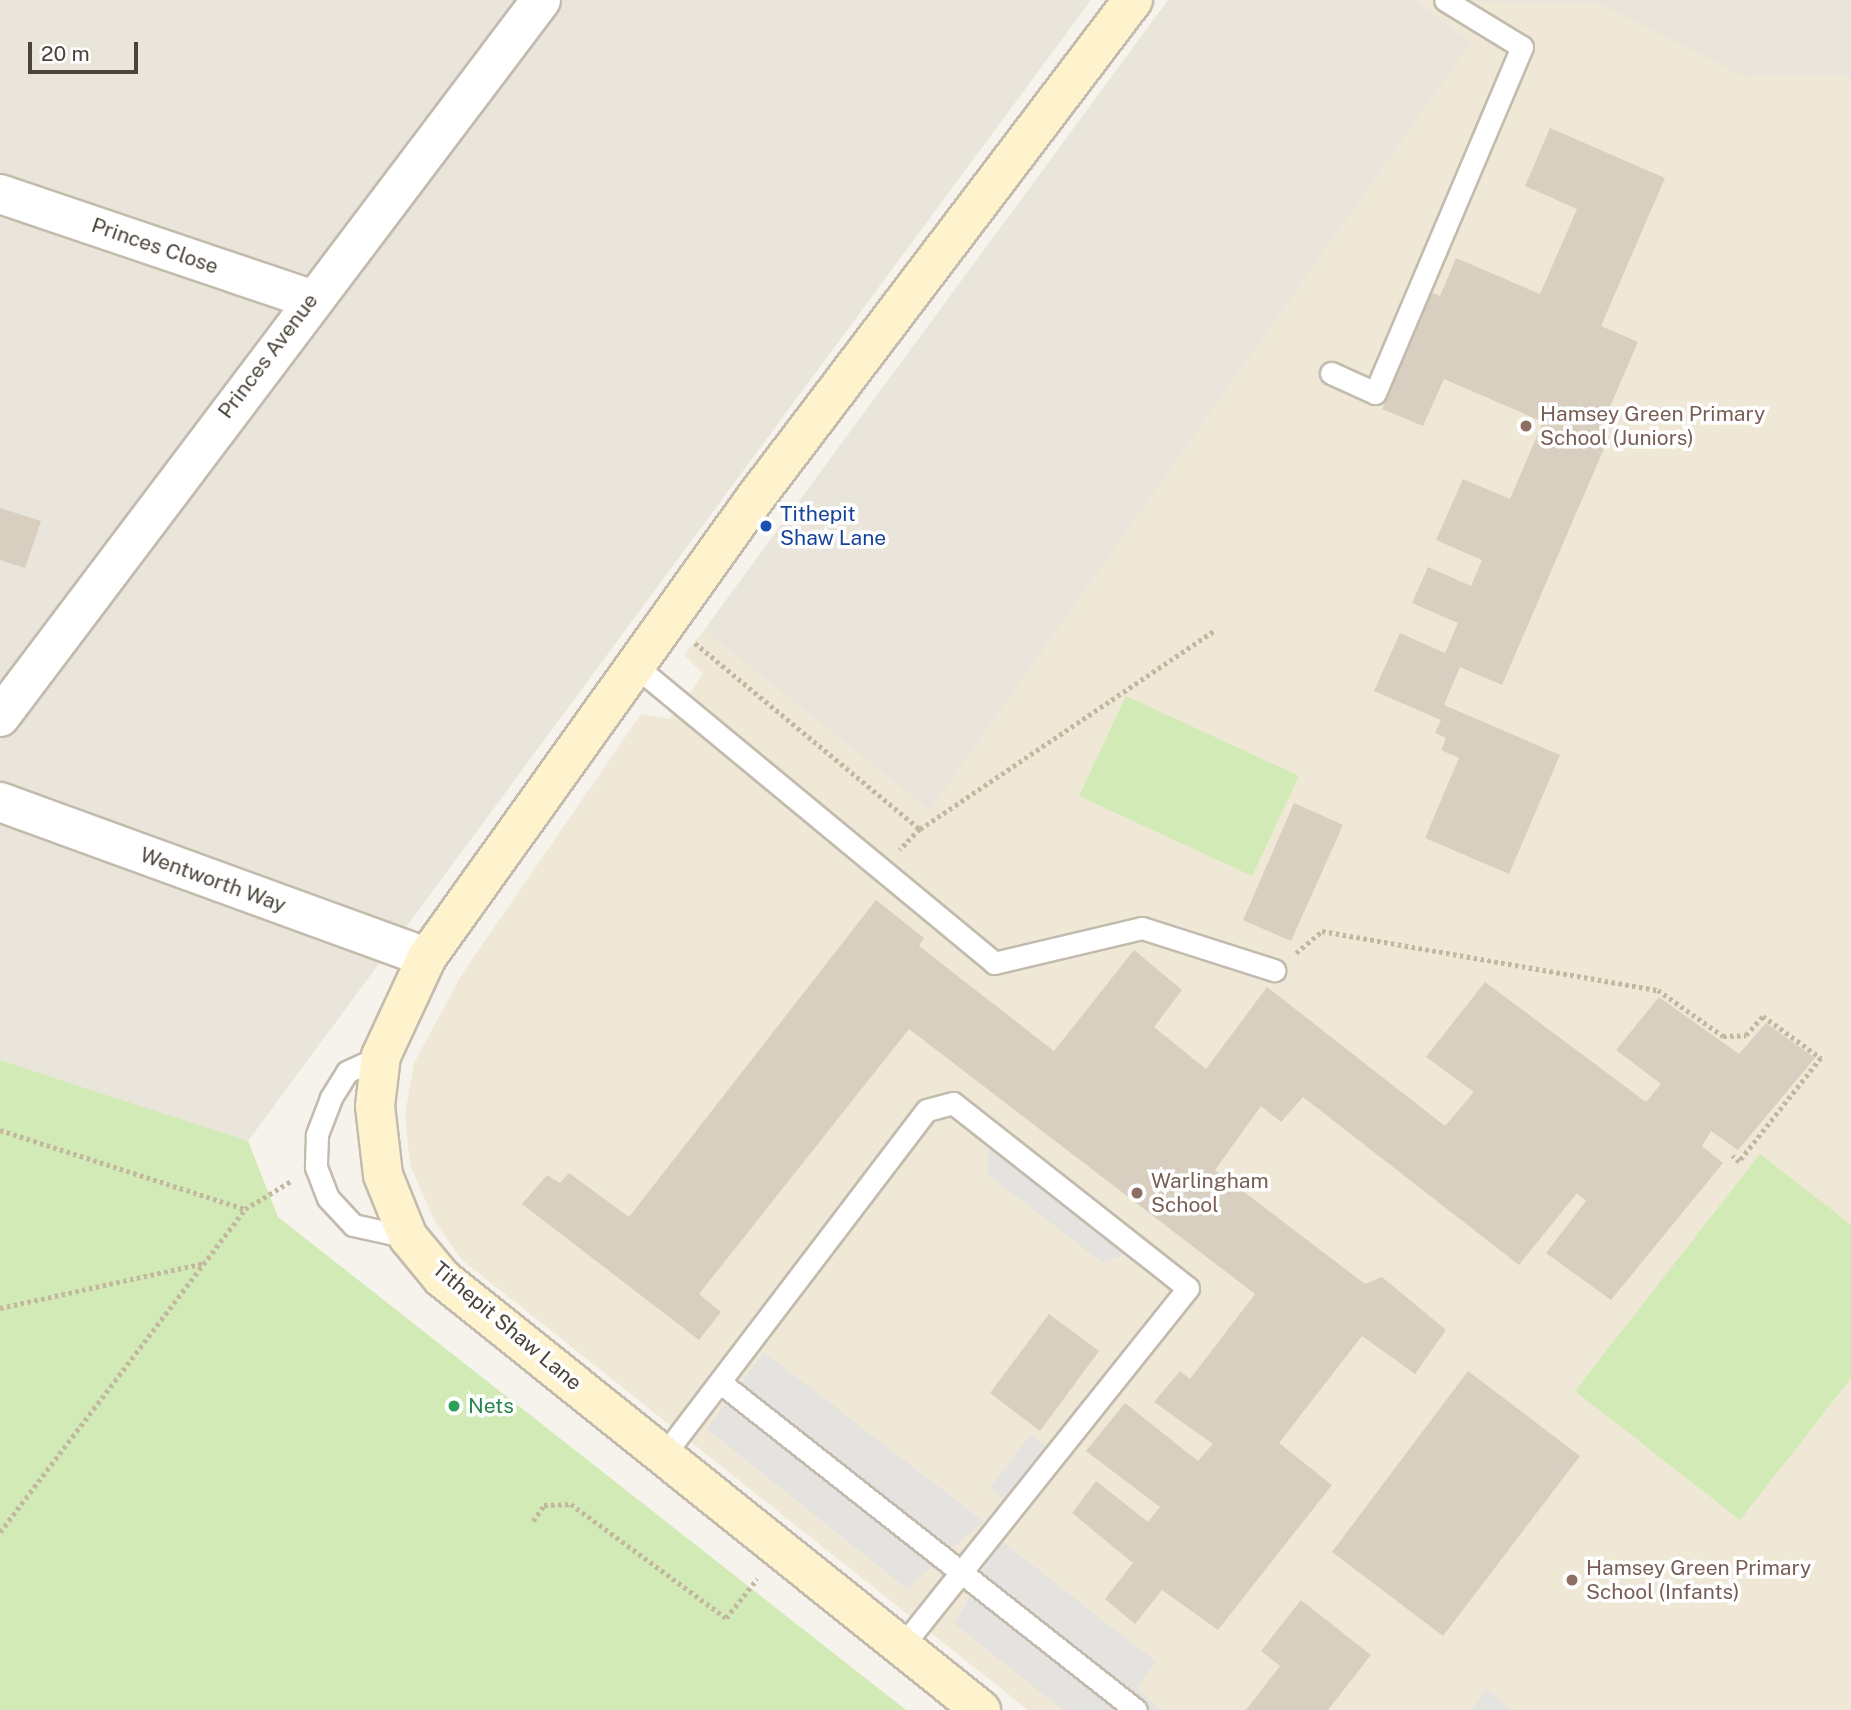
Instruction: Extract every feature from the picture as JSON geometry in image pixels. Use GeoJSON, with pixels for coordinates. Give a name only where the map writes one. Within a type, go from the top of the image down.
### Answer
{"type":"FeatureCollection","features":[{"type":"Feature","properties":{"kind":"street","name":"Princes Avenue"},"geometry":{"type":"LineString","coordinates":[[0,717],[310,299],[541,0]]}},
{"type":"Feature","properties":{"kind":"street","name":"Tithepit Shaw Lane"},"geometry":{"type":"LineString","coordinates":[[981,1710],[442,1278],[408,1237],[383,1175],[374,1106],[381,1056],[427,957],[670,623],[756,497],[1132,0]]}},
{"type":"Feature","properties":{"kind":"street","name":"Princes Close"},"geometry":{"type":"LineString","coordinates":[[0,194],[310,299]]}},
{"type":"Feature","properties":{"kind":"street","name":"Wentworth Way"},"geometry":{"type":"LineString","coordinates":[[0,802],[427,957]]}},
{"type":"Feature","properties":{"kind":"lane"},"geometry":{"type":"LineString","coordinates":[[1331,373],[1374,393],[1522,47],[1445,0]]}},
{"type":"Feature","properties":{"kind":"lane"},"geometry":{"type":"LineString","coordinates":[[638,667],[994,963],[1142,928],[1274,970]]}},
{"type":"Feature","properties":{"kind":"lane"},"geometry":{"type":"LineString","coordinates":[[381,1056],[347,1072],[331,1098],[317,1135],[316,1167],[328,1198],[353,1225],[408,1237]]}},
{"type":"Feature","properties":{"kind":"lane"},"geometry":{"type":"LineString","coordinates":[[663,1456],[927,1110],[953,1103],[1188,1288],[901,1647]]}},
{"type":"Feature","properties":{"kind":"lane"},"geometry":{"type":"LineString","coordinates":[[721,1383],[962,1569],[1136,1710]]}},
{"type":"Feature","properties":{"kind":"path"},"geometry":{"type":"LineString","coordinates":[[670,623],[920,829]]}},
{"type":"Feature","properties":{"kind":"path"},"geometry":{"type":"LineString","coordinates":[[881,870],[920,829],[1216,629]]}},
{"type":"Feature","properties":{"kind":"path"},"geometry":{"type":"LineString","coordinates":[[1274,970],[1322,931],[1658,990],[1723,1036],[1746,1035],[1763,1016],[1821,1058],[1739,1162],[1731,1156]]}},
{"type":"Feature","properties":{"kind":"path"},"geometry":{"type":"LineString","coordinates":[[0,1130],[246,1209]]}},
{"type":"Feature","properties":{"kind":"path"},"geometry":{"type":"LineString","coordinates":[[0,1532],[246,1209],[316,1167]]}},
{"type":"Feature","properties":{"kind":"path"},"geometry":{"type":"LineString","coordinates":[[0,1308],[205,1262]]}},
{"type":"Feature","properties":{"kind":"path"},"geometry":{"type":"LineString","coordinates":[[533,1521],[544,1505],[571,1504],[726,1619],[779,1550]]}},
{"type":"Feature","properties":{"kind":"shaded area"},"geometry":{"type":"Polygon","coordinates":[[[0,0],[1091,0],[248,1141],[0,1060],[0,0]]]}},
{"type":"Feature","properties":{"kind":"shaded area"},"geometry":{"type":"Polygon","coordinates":[[[1168,0],[1416,0],[1472,42],[930,811],[704,630],[1168,0]]]}},
{"type":"Feature","properties":{"kind":"shaded area","name":"Warlingham School"},"geometry":{"type":"Polygon","coordinates":[[[1416,0],[1599,4],[1743,77],[1851,76],[1851,1710],[1028,1710],[462,1260],[435,1222],[410,1165],[405,1115],[414,1063],[462,974],[641,714],[670,719],[703,674],[684,655],[704,630],[930,811],[1472,42],[1416,0]]]}},
{"type":"Feature","properties":{"kind":"shaded area"},"geometry":{"type":"Polygon","coordinates":[[[1465,0],[1851,0],[1851,76],[1743,77],[1599,4],[1472,5],[1465,0]]]}},
{"type":"Feature","properties":{"kind":"shaded area"},"geometry":{"type":"Polygon","coordinates":[[[989,1142],[1131,1252],[1103,1263],[987,1174],[989,1142]]]}},
{"type":"Feature","properties":{"kind":"shaded area"},"geometry":{"type":"Polygon","coordinates":[[[764,1352],[983,1521],[907,1589],[707,1429],[764,1352]]]}},
{"type":"Feature","properties":{"kind":"shaded area"},"geometry":{"type":"Polygon","coordinates":[[[1031,1434],[1050,1450],[1007,1503],[990,1488],[1031,1434]]]}},
{"type":"Feature","properties":{"kind":"shaded area"},"geometry":{"type":"Polygon","coordinates":[[[999,1539],[1156,1662],[1137,1687],[1160,1710],[1063,1710],[955,1624],[999,1539]]]}},
{"type":"Feature","properties":{"kind":"shaded area"},"geometry":{"type":"Polygon","coordinates":[[[1487,1689],[1511,1710],[1471,1710],[1487,1689]]]}},
{"type":"Feature","properties":{"kind":"green space"},"geometry":{"type":"Polygon","coordinates":[[[1126,696],[1299,776],[1252,876],[1079,796],[1126,696]]]}},
{"type":"Feature","properties":{"kind":"green space"},"geometry":{"type":"Polygon","coordinates":[[[0,1060],[248,1141],[278,1217],[906,1710],[0,1710],[0,1060]]]}},
{"type":"Feature","properties":{"kind":"green space"},"geometry":{"type":"Polygon","coordinates":[[[1760,1154],[1851,1225],[1851,1378],[1740,1520],[1575,1391],[1760,1154]]]}},
{"type":"Feature","properties":{"kind":"building"},"geometry":{"type":"Polygon","coordinates":[[[1550,128],[1665,178],[1601,326],[1638,342],[1599,432],[1609,437],[1502,685],[1460,667],[1444,705],[1560,755],[1509,874],[1425,838],[1459,758],[1441,750],[1446,738],[1435,733],[1441,720],[1374,691],[1400,633],[1445,653],[1458,623],[1412,603],[1428,567],[1471,586],[1482,560],[1436,540],[1463,479],[1510,499],[1543,422],[1444,379],[1423,426],[1382,409],[1432,293],[1440,296],[1456,258],[1540,294],[1577,209],[1525,186],[1550,128]]]}},
{"type":"Feature","properties":{"kind":"building"},"geometry":{"type":"Polygon","coordinates":[[[0,508],[41,521],[25,568],[0,560],[0,508]]]}},
{"type":"Feature","properties":{"kind":"building"},"geometry":{"type":"Polygon","coordinates":[[[1294,803],[1343,825],[1291,941],[1243,920],[1294,803]]]}},
{"type":"Feature","properties":{"kind":"building"},"geometry":{"type":"Polygon","coordinates":[[[876,900],[924,938],[919,946],[1054,1051],[1134,950],[1182,990],[1154,1027],[1206,1069],[1267,987],[1445,1126],[1474,1092],[1426,1057],[1485,982],[1646,1102],[1661,1084],[1616,1050],[1659,997],[1739,1054],[1766,1023],[1815,1058],[1738,1150],[1711,1131],[1702,1146],[1723,1163],[1611,1300],[1546,1253],[1586,1201],[1577,1193],[1519,1265],[1303,1097],[1281,1122],[1261,1106],[1215,1170],[1365,1284],[1382,1277],[1446,1330],[1415,1374],[1362,1336],[1279,1443],[1332,1485],[1218,1630],[1162,1590],[1135,1624],[1105,1599],[1133,1563],[1072,1513],[1096,1481],[1148,1522],[1160,1507],[1086,1451],[1125,1403],[1198,1461],[1213,1444],[1154,1402],[1180,1371],[1190,1379],[1255,1294],[909,1029],[699,1294],[721,1312],[699,1340],[522,1204],[547,1175],[560,1183],[569,1173],[629,1217],[876,900]]]}},
{"type":"Feature","properties":{"kind":"building"},"geometry":{"type":"Polygon","coordinates":[[[1049,1314],[1099,1351],[1040,1431],[990,1393],[1049,1314]]]}},
{"type":"Feature","properties":{"kind":"building"},"geometry":{"type":"Polygon","coordinates":[[[1468,1371],[1580,1456],[1443,1636],[1332,1552],[1468,1371]]]}},
{"type":"Feature","properties":{"kind":"building"},"geometry":{"type":"Polygon","coordinates":[[[1301,1600],[1371,1655],[1328,1710],[1246,1710],[1280,1666],[1261,1651],[1301,1600]]]}},
{"type":"Feature","properties":{"kind":"place","name":"Hamsey Green Primary School (Juniors)"},"geometry":{"type":"Point","coordinates":[1526,426]}},
{"type":"Feature","properties":{"kind":"place","name":"Tithepit Shaw Lane"},"geometry":{"type":"Point","coordinates":[766,526]}},
{"type":"Feature","properties":{"kind":"place","name":"Warlingham School"},"geometry":{"type":"Point","coordinates":[1137,1193]}},
{"type":"Feature","properties":{"kind":"place","name":"Nets"},"geometry":{"type":"Point","coordinates":[454,1406]}},
{"type":"Feature","properties":{"kind":"place","name":"Hamsey Green Primary School (Infants)"},"geometry":{"type":"Point","coordinates":[1572,1580]}}]}
